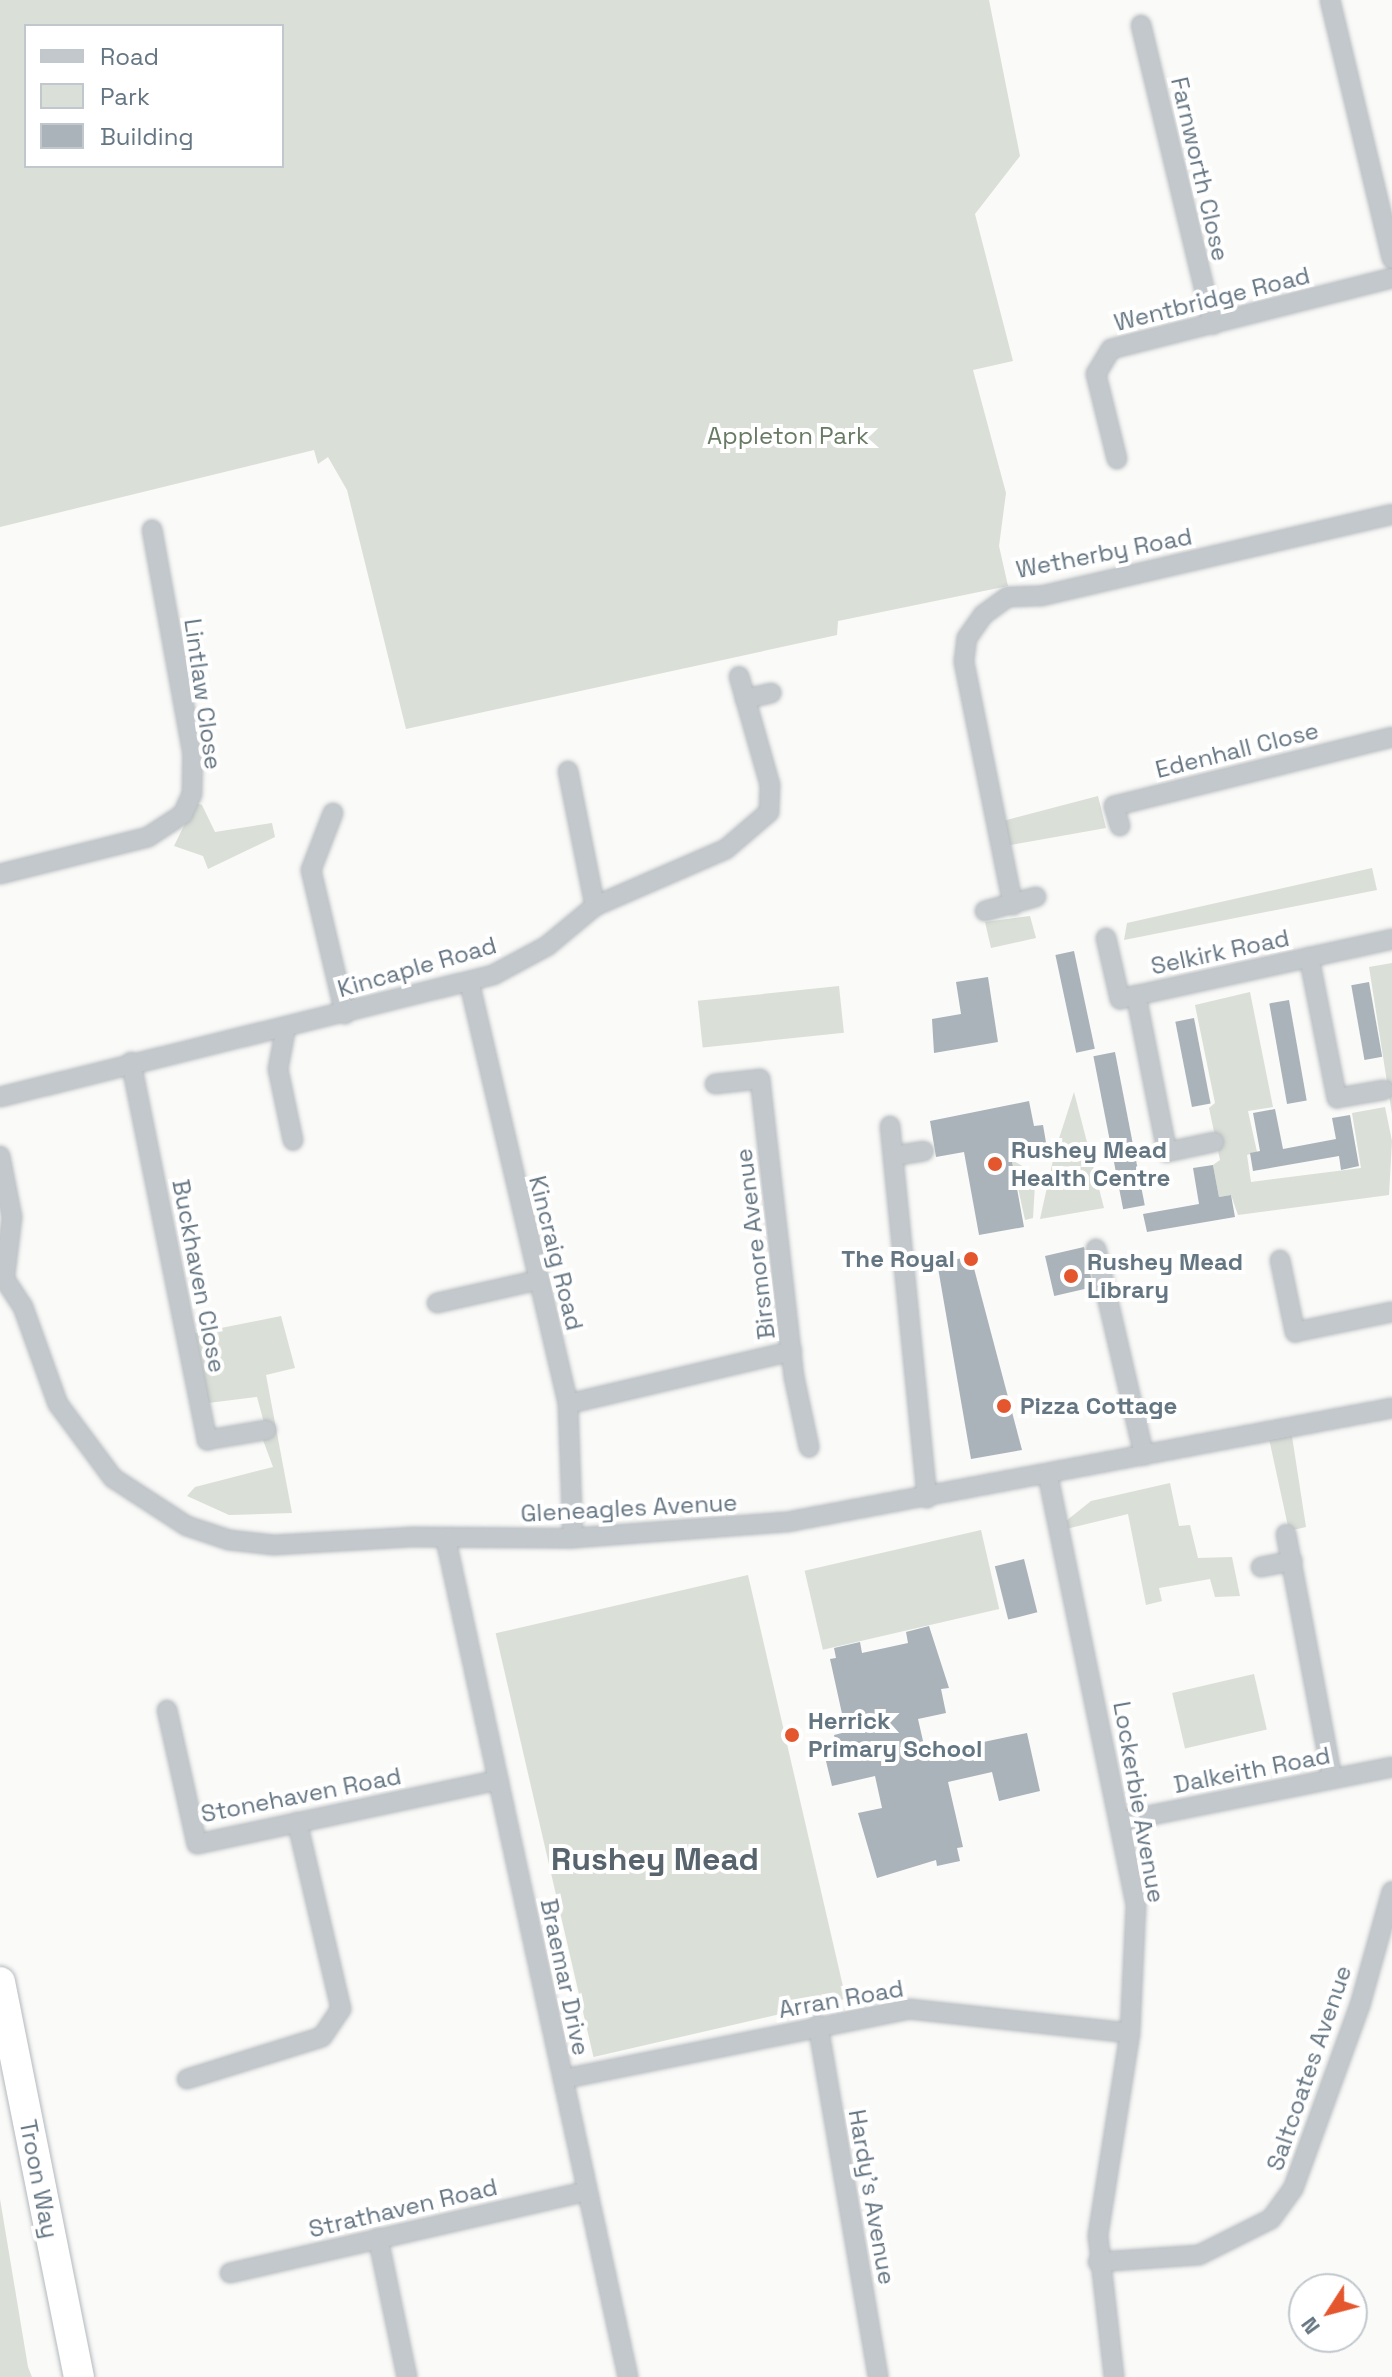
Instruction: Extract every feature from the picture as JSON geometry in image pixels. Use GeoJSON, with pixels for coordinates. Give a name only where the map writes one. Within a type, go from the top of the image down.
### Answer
{"type":"FeatureCollection","features":[{"type":"Feature","properties":{"kind":"highway","name":"Troon Way"},"geometry":{"type":"LineString","coordinates":[[0,1982],[79,2377]]}},
{"type":"Feature","properties":{"kind":"street"},"geometry":{"type":"LineString","coordinates":[[1330,0],[1391,250]]}},
{"type":"Feature","properties":{"kind":"street","name":"Farnworth Close"},"geometry":{"type":"LineString","coordinates":[[1141,25],[1213,324]]}},
{"type":"Feature","properties":{"kind":"street","name":"Wentbridge Road"},"geometry":{"type":"LineString","coordinates":[[1117,459],[1096,374],[1103,355],[1121,344],[1392,278]]}},
{"type":"Feature","properties":{"kind":"street","name":"Wetherby Road"},"geometry":{"type":"LineString","coordinates":[[1013,905],[964,661],[967,638],[983,615],[1008,597],[1041,596],[1392,514]]}},
{"type":"Feature","properties":{"kind":"street","name":"Lintlaw Close"},"geometry":{"type":"LineString","coordinates":[[0,874],[148,837],[183,814],[192,794],[193,755],[152,530]]}},
{"type":"Feature","properties":{"kind":"street","name":"Kincaple Road"},"geometry":{"type":"LineString","coordinates":[[0,1097],[131,1062],[345,1014],[469,981],[547,946],[595,906],[726,849],[769,812],[770,785],[739,676]]}},
{"type":"Feature","properties":{"kind":"street"},"geometry":{"type":"LineString","coordinates":[[745,699],[771,693]]}},
{"type":"Feature","properties":{"kind":"street","name":"Edenhall Close"},"geometry":{"type":"LineString","coordinates":[[1120,826],[1112,796],[1392,737]]}},
{"type":"Feature","properties":{"kind":"street"},"geometry":{"type":"LineString","coordinates":[[568,771],[595,906]]}},
{"type":"Feature","properties":{"kind":"street"},"geometry":{"type":"LineString","coordinates":[[333,813],[311,870],[345,1014]]}},
{"type":"Feature","properties":{"kind":"street"},"geometry":{"type":"LineString","coordinates":[[985,911],[1036,897]]}},
{"type":"Feature","properties":{"kind":"street","name":"Selkirk Road"},"geometry":{"type":"LineString","coordinates":[[1106,938],[1120,999],[1392,939]]}},
{"type":"Feature","properties":{"kind":"street"},"geometry":{"type":"LineString","coordinates":[[1309,957],[1337,1098],[1384,1090]]}},
{"type":"Feature","properties":{"kind":"street","name":"Kincraig Road"},"geometry":{"type":"LineString","coordinates":[[469,981],[568,1404],[573,1538]]}},
{"type":"Feature","properties":{"kind":"street"},"geometry":{"type":"LineString","coordinates":[[1136,995],[1167,1152],[1214,1142]]}},
{"type":"Feature","properties":{"kind":"street"},"geometry":{"type":"LineString","coordinates":[[286,1027],[278,1069],[293,1140]]}},
{"type":"Feature","properties":{"kind":"street","name":"Buckhaven Close"},"geometry":{"type":"LineString","coordinates":[[131,1062],[207,1440],[266,1430]]}},
{"type":"Feature","properties":{"kind":"street","name":"Birsmore Avenue"},"geometry":{"type":"LineString","coordinates":[[715,1084],[760,1079],[792,1351],[809,1447]]}},
{"type":"Feature","properties":{"kind":"street"},"geometry":{"type":"LineString","coordinates":[[890,1126],[927,1498]]}},
{"type":"Feature","properties":{"kind":"street"},"geometry":{"type":"LineString","coordinates":[[893,1156],[924,1151]]}},
{"type":"Feature","properties":{"kind":"street"},"geometry":{"type":"LineString","coordinates":[[0,1156],[12,1217],[3,1274]]}},
{"type":"Feature","properties":{"kind":"street"},"geometry":{"type":"LineString","coordinates":[[1096,1249],[1144,1455]]}},
{"type":"Feature","properties":{"kind":"street"},"geometry":{"type":"LineString","coordinates":[[1280,1260],[1295,1332],[1392,1312]]}},
{"type":"Feature","properties":{"kind":"street","name":"Gleneagles Avenue"},"geometry":{"type":"LineString","coordinates":[[3,1274],[58,1404],[113,1478],[149,1505],[229,1540],[304,1545],[573,1538],[787,1522],[1048,1476],[1392,1408]]}},
{"type":"Feature","properties":{"kind":"street"},"geometry":{"type":"LineString","coordinates":[[437,1303],[538,1280]]}},
{"type":"Feature","properties":{"kind":"street"},"geometry":{"type":"LineString","coordinates":[[568,1404],[792,1351]]}},
{"type":"Feature","properties":{"kind":"street","name":"Lockerbie Avenue"},"geometry":{"type":"LineString","coordinates":[[1048,1476],[1122,1821],[1136,1905],[1130,2033],[1098,2262],[1114,2377]]}},
{"type":"Feature","properties":{"kind":"street"},"geometry":{"type":"LineString","coordinates":[[1286,1534],[1332,1778]]}},
{"type":"Feature","properties":{"kind":"street","name":"Braemar Drive"},"geometry":{"type":"LineString","coordinates":[[446,1540],[628,2377]]}},
{"type":"Feature","properties":{"kind":"street"},"geometry":{"type":"LineString","coordinates":[[1261,1567],[1292,1561]]}},
{"type":"Feature","properties":{"kind":"street","name":"Stonehaven Road"},"geometry":{"type":"LineString","coordinates":[[167,1710],[197,1844],[498,1780]]}},
{"type":"Feature","properties":{"kind":"street","name":"Dalkeith Road"},"geometry":{"type":"LineString","coordinates":[[1122,1821],[1392,1767]]}},
{"type":"Feature","properties":{"kind":"street"},"geometry":{"type":"LineString","coordinates":[[187,2079],[322,2037],[341,2009],[297,1822]]}},
{"type":"Feature","properties":{"kind":"street","name":"Saltcoates Avenue"},"geometry":{"type":"LineString","coordinates":[[1098,2262],[1199,2255],[1271,2219],[1298,2175],[1360,2005],[1392,1891]]}},
{"type":"Feature","properties":{"kind":"street","name":"Arran Road"},"geometry":{"type":"LineString","coordinates":[[563,2079],[909,2009],[1130,2033]]}},
{"type":"Feature","properties":{"kind":"street","name":"Hardy's Avenue"},"geometry":{"type":"LineString","coordinates":[[818,2025],[878,2377]]}},
{"type":"Feature","properties":{"kind":"street","name":"Strathaven Road"},"geometry":{"type":"LineString","coordinates":[[230,2273],[587,2191]]}},
{"type":"Feature","properties":{"kind":"street"},"geometry":{"type":"LineString","coordinates":[[378,2238],[407,2377]]}},
{"type":"Feature","properties":{"kind":"green space","name":"Appleton Park"},"geometry":{"type":"Polygon","coordinates":[[[0,0],[989,0],[1020,156],[975,214],[1013,361],[973,370],[1006,493],[999,546],[1008,586],[838,621],[837,635],[406,729],[347,490],[328,457],[318,464],[314,450],[0,527],[0,0]]]}},
{"type":"Feature","properties":{"kind":"green space"},"geometry":{"type":"Polygon","coordinates":[[[1098,796],[1106,828],[1005,846],[999,822],[1098,796]]]}},
{"type":"Feature","properties":{"kind":"green space"},"geometry":{"type":"Polygon","coordinates":[[[195,803],[202,805],[215,832],[272,823],[275,837],[208,869],[203,856],[174,846],[195,803]]]}},
{"type":"Feature","properties":{"kind":"green space"},"geometry":{"type":"Polygon","coordinates":[[[1372,868],[1377,890],[1124,940],[1127,923],[1372,868]]]}},
{"type":"Feature","properties":{"kind":"green space"},"geometry":{"type":"Polygon","coordinates":[[[1030,916],[1036,938],[991,948],[985,922],[1030,916]]]}},
{"type":"Feature","properties":{"kind":"green space"},"geometry":{"type":"Polygon","coordinates":[[[1392,963],[1392,1114],[1369,967],[1392,963]]]}},
{"type":"Feature","properties":{"kind":"green space"},"geometry":{"type":"Polygon","coordinates":[[[839,986],[844,1033],[703,1048],[698,1001],[839,986]]]}},
{"type":"Feature","properties":{"kind":"green space"},"geometry":{"type":"Polygon","coordinates":[[[1250,992],[1273,1107],[1248,1111],[1257,1152],[1247,1155],[1251,1182],[1361,1168],[1352,1113],[1385,1107],[1392,1141],[1389,1195],[1238,1215],[1231,1195],[1219,1197],[1213,1165],[1220,1160],[1209,1108],[1215,1103],[1195,1005],[1250,992]]]}},
{"type":"Feature","properties":{"kind":"green space"},"geometry":{"type":"Polygon","coordinates":[[[1074,1092],[1104,1208],[1040,1219],[1055,1151],[1074,1092]]]}},
{"type":"Feature","properties":{"kind":"green space"},"geometry":{"type":"Polygon","coordinates":[[[1012,1160],[1029,1170],[1035,1184],[1033,1218],[1025,1220],[1012,1160]]]}},
{"type":"Feature","properties":{"kind":"green space"},"geometry":{"type":"Polygon","coordinates":[[[281,1316],[295,1368],[266,1375],[292,1513],[229,1515],[187,1496],[195,1487],[273,1467],[263,1440],[274,1426],[266,1430],[257,1397],[200,1404],[186,1335],[281,1316]]]}},
{"type":"Feature","properties":{"kind":"green space"},"geometry":{"type":"Polygon","coordinates":[[[1291,1430],[1306,1527],[1289,1531],[1268,1434],[1291,1430]]]}},
{"type":"Feature","properties":{"kind":"green space"},"geometry":{"type":"Polygon","coordinates":[[[1170,1483],[1179,1526],[1190,1525],[1198,1558],[1232,1557],[1240,1596],[1215,1597],[1210,1579],[1159,1588],[1162,1601],[1146,1605],[1128,1514],[1066,1529],[1066,1521],[1091,1501],[1170,1483]]]}},
{"type":"Feature","properties":{"kind":"green space"},"geometry":{"type":"Polygon","coordinates":[[[981,1530],[999,1609],[823,1650],[805,1571],[981,1530]]]}},
{"type":"Feature","properties":{"kind":"green space"},"geometry":{"type":"Polygon","coordinates":[[[748,1575],[846,1999],[593,2057],[496,1633],[748,1575]]]}},
{"type":"Feature","properties":{"kind":"green space"},"geometry":{"type":"Polygon","coordinates":[[[1254,1674],[1267,1730],[1185,1748],[1172,1693],[1254,1674]]]}},
{"type":"Feature","properties":{"kind":"green space"},"geometry":{"type":"Polygon","coordinates":[[[0,2199],[28,2367],[32,2377],[0,2377],[0,2199]]]}},
{"type":"Feature","properties":{"kind":"building"},"geometry":{"type":"Polygon","coordinates":[[[1074,951],[1095,1049],[1076,1053],[1055,955],[1074,951]]]}},
{"type":"Feature","properties":{"kind":"building"},"geometry":{"type":"Polygon","coordinates":[[[988,977],[998,1042],[934,1053],[932,1019],[961,1014],[956,982],[988,977]]]}},
{"type":"Feature","properties":{"kind":"building"},"geometry":{"type":"Polygon","coordinates":[[[1369,982],[1382,1057],[1364,1060],[1351,985],[1369,982]]]}},
{"type":"Feature","properties":{"kind":"building"},"geometry":{"type":"Polygon","coordinates":[[[1289,1000],[1307,1100],[1287,1104],[1269,1003],[1289,1000]]]}},
{"type":"Feature","properties":{"kind":"building"},"geometry":{"type":"Polygon","coordinates":[[[1194,1018],[1211,1103],[1192,1107],[1175,1022],[1194,1018]]]}},
{"type":"Feature","properties":{"kind":"building"},"geometry":{"type":"Polygon","coordinates":[[[1115,1052],[1145,1205],[1123,1209],[1093,1056],[1115,1052]]]}},
{"type":"Feature","properties":{"kind":"building","name":"Rushey Mead Health Centre"},"geometry":{"type":"Polygon","coordinates":[[[1029,1101],[1034,1126],[1043,1125],[1048,1154],[1012,1161],[1024,1227],[979,1235],[964,1152],[936,1157],[930,1121],[1029,1101]]]}},
{"type":"Feature","properties":{"kind":"building"},"geometry":{"type":"Polygon","coordinates":[[[1275,1109],[1283,1149],[1336,1139],[1332,1118],[1350,1115],[1359,1166],[1341,1170],[1339,1156],[1253,1171],[1250,1153],[1260,1151],[1253,1113],[1275,1109]]]}},
{"type":"Feature","properties":{"kind":"building"},"geometry":{"type":"Polygon","coordinates":[[[1213,1165],[1219,1197],[1231,1195],[1235,1217],[1147,1232],[1143,1214],[1199,1204],[1193,1168],[1213,1165]]]}},
{"type":"Feature","properties":{"kind":"building","name":"Rushey Mead Library"},"geometry":{"type":"Polygon","coordinates":[[[1084,1247],[1093,1287],[1054,1296],[1045,1256],[1084,1247]]]}},
{"type":"Feature","properties":{"kind":"building"},"geometry":{"type":"Polygon","coordinates":[[[971,1257],[1022,1450],[971,1459],[937,1262],[971,1257]]]}},
{"type":"Feature","properties":{"kind":"building"},"geometry":{"type":"Polygon","coordinates":[[[1024,1559],[1037,1612],[1008,1620],[995,1566],[1024,1559]]]}},
{"type":"Feature","properties":{"kind":"building"},"geometry":{"type":"Polygon","coordinates":[[[929,1626],[949,1688],[941,1689],[946,1713],[918,1719],[926,1754],[1027,1733],[1040,1791],[999,1801],[992,1772],[948,1782],[963,1847],[957,1848],[960,1861],[937,1866],[936,1860],[877,1878],[858,1813],[882,1808],[875,1776],[832,1786],[825,1757],[839,1754],[834,1735],[846,1732],[830,1659],[836,1658],[834,1648],[860,1642],[862,1653],[908,1643],[906,1632],[929,1626]]]}},
{"type":"Feature","properties":{"kind":"place","name":"Rushey Mead Health Centre"},"geometry":{"type":"Point","coordinates":[995,1164]}},
{"type":"Feature","properties":{"kind":"place","name":"The Royal"},"geometry":{"type":"Point","coordinates":[971,1259]}},
{"type":"Feature","properties":{"kind":"place","name":"Rushey Mead Library"},"geometry":{"type":"Point","coordinates":[1071,1276]}},
{"type":"Feature","properties":{"kind":"place","name":"Pizza Cottage"},"geometry":{"type":"Point","coordinates":[1004,1406]}},
{"type":"Feature","properties":{"kind":"place","name":"Herrick Primary School"},"geometry":{"type":"Point","coordinates":[792,1735]}},
{"type":"Feature","properties":{"kind":"district","name":"Rushey Mead"},"geometry":{"type":"Point","coordinates":[655,1859]}}]}
